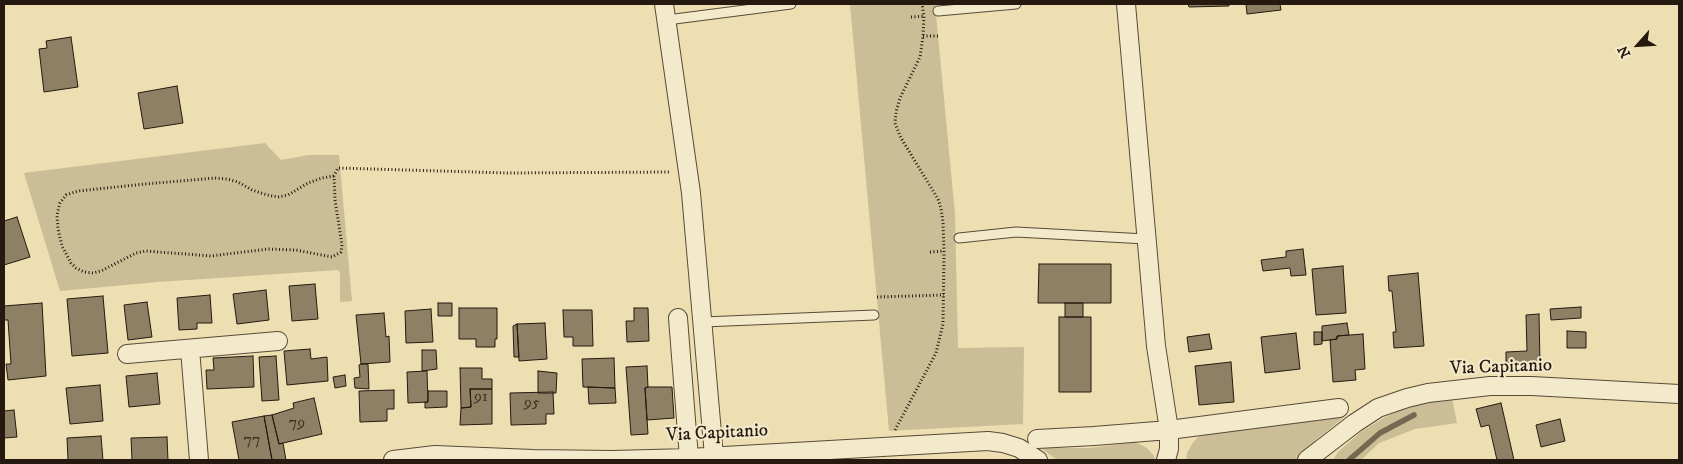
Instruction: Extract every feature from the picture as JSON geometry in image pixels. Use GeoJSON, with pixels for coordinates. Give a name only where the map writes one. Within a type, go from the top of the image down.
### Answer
{"type":"FeatureCollection","features":[{"type":"Feature","properties":{"kind":"street"},"geometry":{"type":"LineString","coordinates":[[1126,4],[1156,346],[1169,430],[1169,456]]}},
{"type":"Feature","properties":{"kind":"street"},"geometry":{"type":"LineString","coordinates":[[666,12],[690,185],[714,456]]}},
{"type":"Feature","properties":{"kind":"street"},"geometry":{"type":"LineString","coordinates":[[678,318],[689,458]]}},
{"type":"Feature","properties":{"kind":"street"},"geometry":{"type":"LineString","coordinates":[[127,354],[278,342]]}},
{"type":"Feature","properties":{"kind":"street"},"geometry":{"type":"LineString","coordinates":[[190,349],[199,460]]}},
{"type":"Feature","properties":{"kind":"street","name":"Via Capitanio"},"geometry":{"type":"LineString","coordinates":[[1306,460],[1378,408],[1428,393],[1490,386],[1532,386],[1679,394]]}},
{"type":"Feature","properties":{"kind":"street"},"geometry":{"type":"LineString","coordinates":[[1036,439],[1169,430],[1339,408]]}},
{"type":"Feature","properties":{"kind":"street","name":"Via Capitanio"},"geometry":{"type":"LineString","coordinates":[[1323,460],[1336,438]]}},
{"type":"Feature","properties":{"kind":"street","name":"Via Capitanio"},"geometry":{"type":"LineString","coordinates":[[393,460],[435,455],[612,460],[689,458],[988,441],[1004,443],[1019,448],[1038,460]]}},
{"type":"Feature","properties":{"kind":"lane"},"geometry":{"type":"LineString","coordinates":[[666,12],[791,4]]}},
{"type":"Feature","properties":{"kind":"lane"},"geometry":{"type":"LineString","coordinates":[[938,11],[1016,4]]}},
{"type":"Feature","properties":{"kind":"lane"},"geometry":{"type":"LineString","coordinates":[[959,238],[1016,232],[1146,239]]}},
{"type":"Feature","properties":{"kind":"lane"},"geometry":{"type":"LineString","coordinates":[[703,322],[874,315]]}},
{"type":"Feature","properties":{"kind":"path"},"geometry":{"type":"LineString","coordinates":[[896,446],[895,428],[936,353],[942,324],[944,295],[943,222],[938,199],[901,138],[895,123],[900,98],[920,57],[924,16],[922,4]]}},
{"type":"Feature","properties":{"kind":"path"},"geometry":{"type":"LineString","coordinates":[[911,17],[924,16]]}},
{"type":"Feature","properties":{"kind":"path"},"geometry":{"type":"LineString","coordinates":[[923,36],[938,36]]}},
{"type":"Feature","properties":{"kind":"path"},"geometry":{"type":"LineString","coordinates":[[334,176],[308,183],[288,195],[278,197],[267,195],[232,180],[215,178],[144,184],[66,195],[60,204],[57,215],[62,246],[67,257],[76,268],[84,272],[93,273],[102,272],[136,253],[146,251],[211,256],[268,249],[296,250],[332,257],[341,252],[342,245],[334,176],[338,168],[508,173],[676,172]]}},
{"type":"Feature","properties":{"kind":"path"},"geometry":{"type":"LineString","coordinates":[[930,252],[944,251]]}},
{"type":"Feature","properties":{"kind":"path"},"geometry":{"type":"LineString","coordinates":[[877,297],[944,295]]}},
{"type":"Feature","properties":{"kind":"shaded area"},"geometry":{"type":"Polygon","coordinates":[[[850,4],[935,4],[955,214],[958,348],[1024,347],[1023,424],[889,431],[850,4]]]}},
{"type":"Feature","properties":{"kind":"shaded area"},"geometry":{"type":"Polygon","coordinates":[[[265,143],[281,160],[309,155],[339,155],[352,301],[340,302],[340,273],[338,270],[158,282],[60,291],[24,173],[265,143]]]}},
{"type":"Feature","properties":{"kind":"shaded area"},"geometry":{"type":"Polygon","coordinates":[[[1452,398],[1457,423],[1415,429],[1379,443],[1361,460],[1333,460],[1338,452],[1362,431],[1382,419],[1407,407],[1452,398]]]}},
{"type":"Feature","properties":{"kind":"shaded area"},"geometry":{"type":"Polygon","coordinates":[[[1348,414],[1317,439],[1296,460],[1186,460],[1187,453],[1192,444],[1198,437],[1208,434],[1348,414]]]}},
{"type":"Feature","properties":{"kind":"shaded area"},"geometry":{"type":"Polygon","coordinates":[[[1135,442],[1147,448],[1155,460],[1057,460],[1041,448],[1090,448],[1135,442]]]}},
{"type":"Feature","properties":{"kind":"building"},"geometry":{"type":"Polygon","coordinates":[[[1188,4],[1229,4],[1229,6],[1189,7],[1188,4]]]}},
{"type":"Feature","properties":{"kind":"building"},"geometry":{"type":"Polygon","coordinates":[[[1246,4],[1280,4],[1281,10],[1247,14],[1246,4]]]}},
{"type":"Feature","properties":{"kind":"building"},"geometry":{"type":"Polygon","coordinates":[[[71,37],[78,87],[44,92],[39,49],[47,48],[46,41],[71,37]]]}},
{"type":"Feature","properties":{"kind":"building"},"geometry":{"type":"Polygon","coordinates":[[[177,86],[183,123],[144,129],[138,93],[177,86]]]}},
{"type":"Feature","properties":{"kind":"building"},"geometry":{"type":"Polygon","coordinates":[[[17,217],[30,257],[4,265],[4,221],[17,217]]]}},
{"type":"Feature","properties":{"kind":"building"},"geometry":{"type":"Polygon","coordinates":[[[1303,249],[1306,275],[1291,276],[1290,268],[1263,271],[1261,260],[1286,257],[1286,251],[1303,249]]]}},
{"type":"Feature","properties":{"kind":"building"},"geometry":{"type":"Polygon","coordinates":[[[1039,264],[1111,264],[1111,303],[1038,303],[1039,264]]]}},
{"type":"Feature","properties":{"kind":"building"},"geometry":{"type":"Polygon","coordinates":[[[1343,266],[1346,313],[1316,315],[1312,269],[1343,266]]]}},
{"type":"Feature","properties":{"kind":"building"},"geometry":{"type":"Polygon","coordinates":[[[1418,273],[1424,346],[1394,348],[1393,332],[1396,332],[1392,291],[1389,291],[1388,276],[1418,273]]]}},
{"type":"Feature","properties":{"kind":"building"},"geometry":{"type":"Polygon","coordinates":[[[315,284],[318,319],[292,321],[289,286],[315,284]]]}},
{"type":"Feature","properties":{"kind":"building"},"geometry":{"type":"Polygon","coordinates":[[[266,290],[269,320],[237,324],[233,294],[266,290]]]}},
{"type":"Feature","properties":{"kind":"building"},"geometry":{"type":"Polygon","coordinates":[[[210,295],[212,323],[197,323],[197,329],[179,330],[177,298],[210,295]]]}},
{"type":"Feature","properties":{"kind":"building"},"geometry":{"type":"Polygon","coordinates":[[[103,296],[108,353],[72,356],[67,299],[103,296]]]}},
{"type":"Feature","properties":{"kind":"building"},"geometry":{"type":"Polygon","coordinates":[[[147,302],[152,337],[128,340],[124,305],[147,302]]]}},
{"type":"Feature","properties":{"kind":"building"},"geometry":{"type":"Polygon","coordinates":[[[42,303],[46,376],[8,380],[6,364],[11,364],[8,320],[4,320],[4,306],[42,303]]]}},
{"type":"Feature","properties":{"kind":"building"},"geometry":{"type":"Polygon","coordinates":[[[438,303],[452,303],[452,316],[438,316],[438,303]]]}},
{"type":"Feature","properties":{"kind":"building"},"geometry":{"type":"Polygon","coordinates":[[[1065,303],[1083,303],[1083,317],[1065,317],[1065,303]]]}},
{"type":"Feature","properties":{"kind":"building"},"geometry":{"type":"Polygon","coordinates":[[[1581,307],[1581,318],[1551,320],[1550,309],[1581,307]]]}},
{"type":"Feature","properties":{"kind":"building"},"geometry":{"type":"Polygon","coordinates":[[[459,308],[497,308],[497,339],[495,339],[495,347],[476,347],[476,339],[459,339],[459,308]]]}},
{"type":"Feature","properties":{"kind":"building"},"geometry":{"type":"Polygon","coordinates":[[[634,308],[648,308],[649,341],[627,342],[626,321],[634,321],[634,308]]]}},
{"type":"Feature","properties":{"kind":"building"},"geometry":{"type":"Polygon","coordinates":[[[431,309],[433,342],[406,343],[405,311],[431,309]]]}},
{"type":"Feature","properties":{"kind":"building"},"geometry":{"type":"Polygon","coordinates":[[[563,310],[592,310],[593,346],[573,346],[573,337],[564,337],[563,310]]]}},
{"type":"Feature","properties":{"kind":"building"},"geometry":{"type":"Polygon","coordinates":[[[384,313],[386,337],[389,336],[390,362],[361,364],[356,315],[384,313]]]}},
{"type":"Feature","properties":{"kind":"building"},"geometry":{"type":"Polygon","coordinates":[[[1539,314],[1540,364],[1506,365],[1506,352],[1527,351],[1526,315],[1539,314]]]}},
{"type":"Feature","properties":{"kind":"building"},"geometry":{"type":"Polygon","coordinates":[[[1059,317],[1091,317],[1091,392],[1059,392],[1059,317]]]}},
{"type":"Feature","properties":{"kind":"building"},"geometry":{"type":"Polygon","coordinates":[[[545,323],[547,359],[519,361],[517,324],[545,323]]]}},
{"type":"Feature","properties":{"kind":"building"},"geometry":{"type":"Polygon","coordinates":[[[1347,323],[1349,335],[1337,336],[1337,339],[1322,341],[1322,326],[1347,323]]]}},
{"type":"Feature","properties":{"kind":"building"},"geometry":{"type":"Polygon","coordinates":[[[517,324],[519,357],[514,357],[513,326],[517,324]]]}},
{"type":"Feature","properties":{"kind":"building"},"geometry":{"type":"Polygon","coordinates":[[[1567,331],[1586,332],[1586,348],[1567,348],[1567,331]]]}},
{"type":"Feature","properties":{"kind":"building"},"geometry":{"type":"Polygon","coordinates":[[[1314,332],[1322,332],[1322,344],[1314,345],[1314,332]]]}},
{"type":"Feature","properties":{"kind":"building"},"geometry":{"type":"Polygon","coordinates":[[[1296,333],[1300,369],[1265,373],[1261,337],[1296,333]]]}},
{"type":"Feature","properties":{"kind":"building"},"geometry":{"type":"Polygon","coordinates":[[[1209,334],[1212,349],[1189,352],[1187,337],[1209,334]]]}},
{"type":"Feature","properties":{"kind":"building"},"geometry":{"type":"Polygon","coordinates":[[[1363,334],[1365,369],[1355,370],[1356,380],[1333,382],[1330,340],[1337,339],[1337,336],[1363,334]]]}},
{"type":"Feature","properties":{"kind":"building"},"geometry":{"type":"Polygon","coordinates":[[[310,349],[311,359],[327,357],[328,381],[287,385],[284,351],[310,349]]]}},
{"type":"Feature","properties":{"kind":"building"},"geometry":{"type":"Polygon","coordinates":[[[422,350],[436,350],[437,369],[422,371],[422,350]]]}},
{"type":"Feature","properties":{"kind":"building"},"geometry":{"type":"Polygon","coordinates":[[[253,356],[254,387],[207,389],[206,370],[214,370],[213,358],[253,356]]]}},
{"type":"Feature","properties":{"kind":"building"},"geometry":{"type":"Polygon","coordinates":[[[276,356],[279,400],[262,401],[259,357],[276,356]]]}},
{"type":"Feature","properties":{"kind":"building"},"geometry":{"type":"Polygon","coordinates":[[[614,358],[615,388],[583,387],[582,359],[614,358]]]}},
{"type":"Feature","properties":{"kind":"building"},"geometry":{"type":"Polygon","coordinates":[[[1231,362],[1234,402],[1199,405],[1195,366],[1231,362]]]}},
{"type":"Feature","properties":{"kind":"building"},"geometry":{"type":"Polygon","coordinates":[[[368,364],[369,389],[355,388],[354,378],[360,377],[359,365],[368,364]]]}},
{"type":"Feature","properties":{"kind":"building"},"geometry":{"type":"Polygon","coordinates":[[[647,366],[648,387],[645,388],[648,434],[631,435],[626,367],[647,366]]]}},
{"type":"Feature","properties":{"kind":"building"},"geometry":{"type":"Polygon","coordinates":[[[460,368],[482,368],[482,379],[492,379],[492,389],[470,389],[471,407],[461,408],[460,368]]]}},
{"type":"Feature","properties":{"kind":"building"},"geometry":{"type":"Polygon","coordinates":[[[427,371],[428,402],[408,403],[407,372],[427,371]]]}},
{"type":"Feature","properties":{"kind":"building"},"geometry":{"type":"Polygon","coordinates":[[[538,371],[557,373],[556,393],[538,393],[538,371]]]}},
{"type":"Feature","properties":{"kind":"building"},"geometry":{"type":"Polygon","coordinates":[[[157,373],[160,404],[129,407],[126,376],[157,373]]]}},
{"type":"Feature","properties":{"kind":"building"},"geometry":{"type":"Polygon","coordinates":[[[345,375],[346,386],[335,388],[333,377],[345,375]]]}},
{"type":"Feature","properties":{"kind":"building"},"geometry":{"type":"Polygon","coordinates":[[[100,385],[103,421],[70,424],[66,388],[100,385]]]}},
{"type":"Feature","properties":{"kind":"building"},"geometry":{"type":"Polygon","coordinates":[[[588,387],[615,388],[616,403],[589,404],[588,387]]]}},
{"type":"Feature","properties":{"kind":"building"},"geometry":{"type":"Polygon","coordinates":[[[672,387],[674,418],[647,420],[645,388],[672,387]]]}},
{"type":"Feature","properties":{"kind":"building"},"geometry":{"type":"Polygon","coordinates":[[[470,389],[492,389],[492,424],[460,425],[461,408],[471,407],[470,389]]]}},
{"type":"Feature","properties":{"kind":"building"},"geometry":{"type":"Polygon","coordinates":[[[394,390],[394,409],[387,409],[387,421],[360,422],[359,391],[394,390]]]}},
{"type":"Feature","properties":{"kind":"building"},"geometry":{"type":"Polygon","coordinates":[[[428,391],[447,391],[447,407],[425,408],[425,402],[428,402],[428,391]]]}},
{"type":"Feature","properties":{"kind":"building"},"geometry":{"type":"Polygon","coordinates":[[[553,392],[554,414],[546,414],[546,424],[511,425],[510,393],[553,392]]]}},
{"type":"Feature","properties":{"kind":"building"},"geometry":{"type":"Polygon","coordinates":[[[314,398],[322,434],[279,444],[272,415],[294,408],[293,403],[314,398]]]}},
{"type":"Feature","properties":{"kind":"building"},"geometry":{"type":"Polygon","coordinates":[[[1501,403],[1514,460],[1497,460],[1489,425],[1481,427],[1476,409],[1501,403]]]}},
{"type":"Feature","properties":{"kind":"building"},"geometry":{"type":"Polygon","coordinates":[[[14,410],[17,437],[4,438],[4,411],[14,410]]]}},
{"type":"Feature","properties":{"kind":"building"},"geometry":{"type":"Polygon","coordinates":[[[272,415],[279,444],[283,443],[286,460],[272,460],[264,416],[272,415]]]}},
{"type":"Feature","properties":{"kind":"building"},"geometry":{"type":"Polygon","coordinates":[[[264,416],[272,460],[239,460],[232,422],[264,416]]]}},
{"type":"Feature","properties":{"kind":"building"},"geometry":{"type":"Polygon","coordinates":[[[1560,419],[1565,441],[1541,447],[1536,425],[1560,419]]]}},
{"type":"Feature","properties":{"kind":"building"},"geometry":{"type":"Polygon","coordinates":[[[101,436],[103,460],[68,460],[67,438],[101,436]]]}},
{"type":"Feature","properties":{"kind":"building"},"geometry":{"type":"Polygon","coordinates":[[[167,437],[168,460],[132,460],[131,438],[167,437]]]}},
{"type":"Feature","properties":{"kind":"waterway"},"geometry":{"type":"LineString","coordinates":[[1349,460],[1380,433],[1414,415]]}}]}
